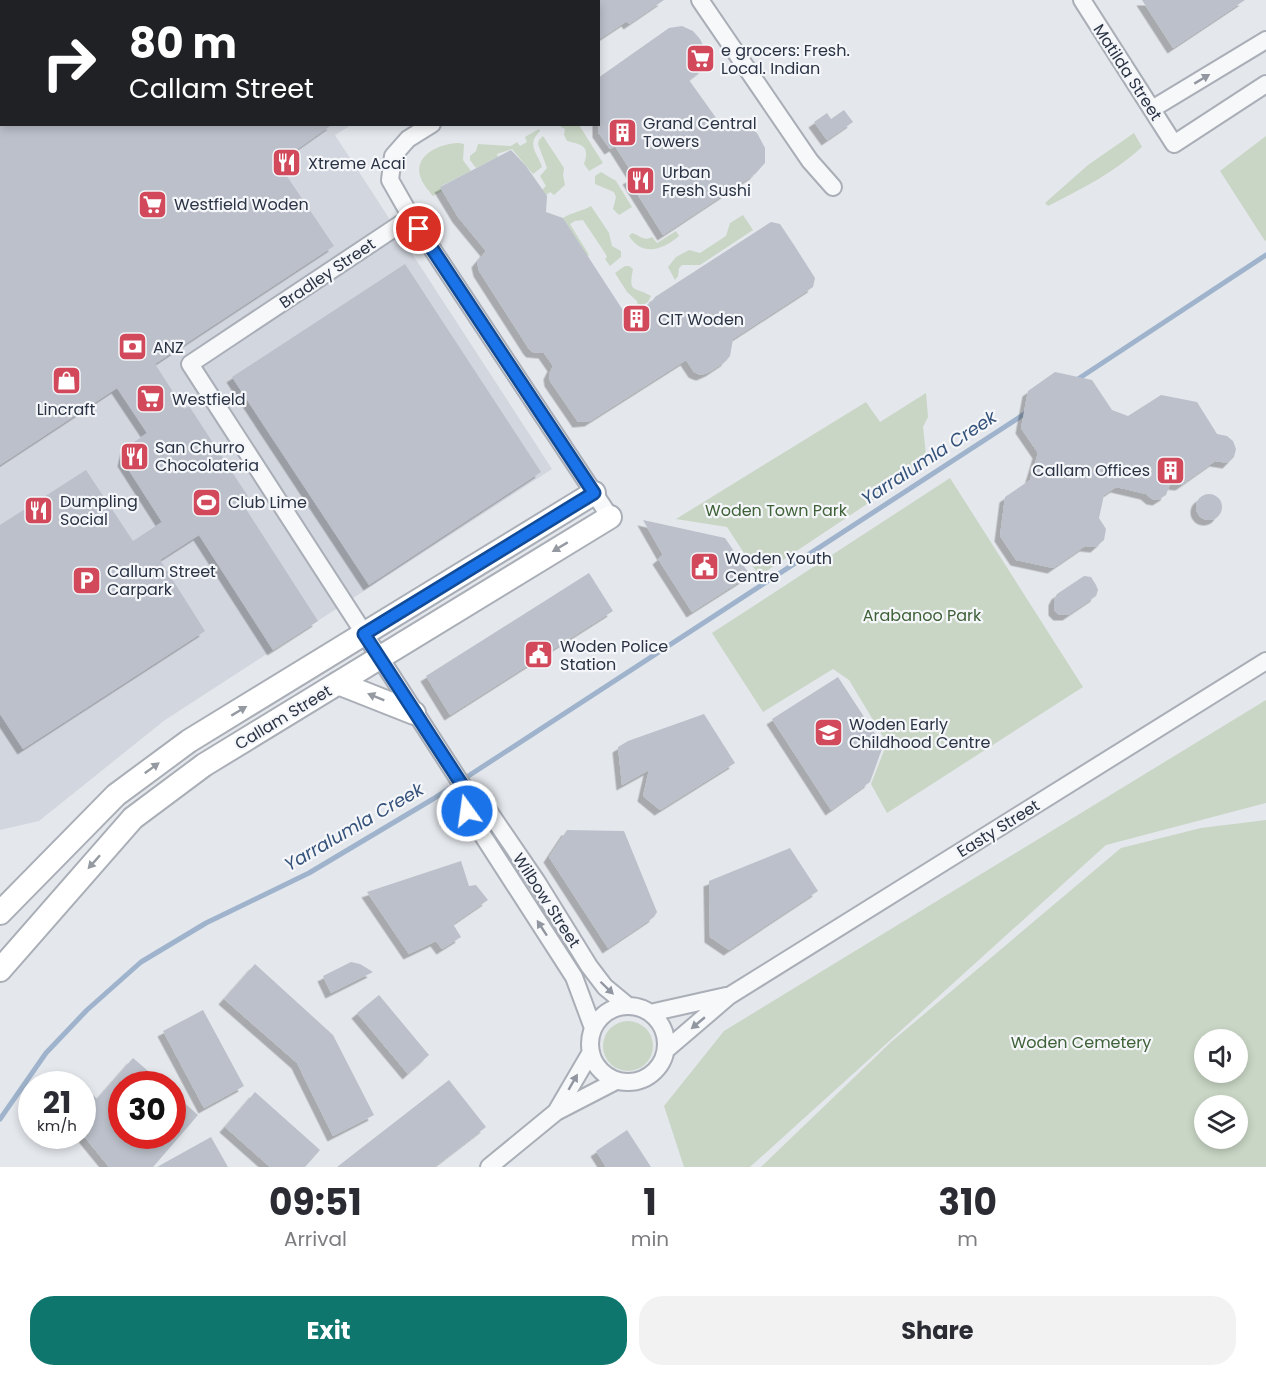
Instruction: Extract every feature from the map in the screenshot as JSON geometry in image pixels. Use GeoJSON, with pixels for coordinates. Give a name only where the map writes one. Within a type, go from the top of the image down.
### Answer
{"type":"FeatureCollection","features":[{"type":"Feature","properties":{"kind":"street"},"geometry":{"type":"LineString","coordinates":[[700,0],[810,161],[833,187]]}},
{"type":"Feature","properties":{"kind":"street","name":"Matilda Street"},"geometry":{"type":"LineString","coordinates":[[1082,0],[1174,144],[1266,84]]}},
{"type":"Feature","properties":{"kind":"street"},"geometry":{"type":"LineString","coordinates":[[1152,109],[1266,40]]}},
{"type":"Feature","properties":{"kind":"street"},"geometry":{"type":"LineString","coordinates":[[429,126],[408,139],[393,156],[390,180],[411,217],[610,517]]}},
{"type":"Feature","properties":{"kind":"street","name":"Bradley Street"},"geometry":{"type":"LineString","coordinates":[[194,371],[190,364],[411,217]]}},
{"type":"Feature","properties":{"kind":"street","name":"Wilbow Street"},"geometry":{"type":"LineString","coordinates":[[194,371],[468,794],[467,811],[574,977],[593,1028]]}},
{"type":"Feature","properties":{"kind":"street","name":"Callam Street"},"geometry":{"type":"LineString","coordinates":[[0,912],[116,795],[189,741],[594,493]]}},
{"type":"Feature","properties":{"kind":"street","name":"Callam Street"},"geometry":{"type":"LineString","coordinates":[[1,967],[133,818],[204,765],[610,517]]}},
{"type":"Feature","properties":{"kind":"street","name":"Easty Street"},"geometry":{"type":"LineString","coordinates":[[666,1050],[729,996],[1266,661]]}},
{"type":"Feature","properties":{"kind":"street"},"geometry":{"type":"LineString","coordinates":[[338,683],[414,712]]}},
{"type":"Feature","properties":{"kind":"street","name":"Wilbow Street"},"geometry":{"type":"LineString","coordinates":[[468,794],[479,797],[537,882],[594,973],[605,987],[628,1006]]}},
{"type":"Feature","properties":{"kind":"street","name":"Easty Street"},"geometry":{"type":"LineString","coordinates":[[650,1013],[729,996]]}},
{"type":"Feature","properties":{"kind":"street"},"geometry":{"type":"LineString","coordinates":[[628,1006],[650,1013],[657,1020],[663,1029],[666,1050],[662,1062],[653,1073],[642,1080],[629,1083],[616,1081],[600,1070],[591,1052],[590,1040],[593,1028],[599,1019],[608,1012],[628,1006]]}},
{"type":"Feature","properties":{"kind":"street"},"geometry":{"type":"LineString","coordinates":[[556,1112],[591,1052]]}},
{"type":"Feature","properties":{"kind":"street"},"geometry":{"type":"LineString","coordinates":[[489,1167],[556,1112],[616,1081]]}},
{"type":"Feature","properties":{"kind":"shaded area"},"geometry":{"type":"Polygon","coordinates":[[[0,126],[349,126],[335,135],[552,469],[165,720],[39,821],[0,830],[0,126]]]}},
{"type":"Feature","properties":{"kind":"green space"},"geometry":{"type":"Polygon","coordinates":[[[560,126],[580,126],[603,163],[589,171],[584,164],[586,153],[584,147],[567,141],[564,135],[565,129],[560,126]]]}},
{"type":"Feature","properties":{"kind":"green space"},"geometry":{"type":"Polygon","coordinates":[[[539,129],[533,145],[542,167],[533,174],[512,149],[497,154],[498,157],[476,168],[470,160],[478,144],[511,146],[517,142],[520,146],[527,142],[525,137],[539,129]]]}},
{"type":"Feature","properties":{"kind":"green space"},"geometry":{"type":"Polygon","coordinates":[[[1134,133],[1142,147],[1131,156],[1109,173],[1085,187],[1048,206],[1045,203],[1088,165],[1134,133]]]}},
{"type":"Feature","properties":{"kind":"green space"},"geometry":{"type":"Polygon","coordinates":[[[543,136],[564,168],[565,185],[554,195],[550,192],[546,195],[542,190],[546,186],[540,176],[547,168],[538,144],[543,136]]]}},
{"type":"Feature","properties":{"kind":"green space"},"geometry":{"type":"Polygon","coordinates":[[[1266,136],[1266,240],[1265,241],[1220,171],[1266,136]]]}},
{"type":"Feature","properties":{"kind":"green space"},"geometry":{"type":"Polygon","coordinates":[[[464,144],[463,160],[471,171],[441,186],[442,191],[433,196],[420,176],[421,162],[431,151],[445,145],[464,144]]]}},
{"type":"Feature","properties":{"kind":"green space"},"geometry":{"type":"Polygon","coordinates":[[[601,172],[616,181],[632,207],[619,215],[613,209],[616,197],[614,192],[595,184],[595,176],[601,172]]]}},
{"type":"Feature","properties":{"kind":"green space"},"geometry":{"type":"Polygon","coordinates":[[[591,206],[609,233],[612,246],[621,251],[621,257],[610,266],[605,259],[607,257],[605,253],[583,220],[570,224],[589,255],[587,256],[563,218],[591,206]]]}},
{"type":"Feature","properties":{"kind":"green space"},"geometry":{"type":"Polygon","coordinates":[[[743,215],[753,230],[700,265],[682,265],[675,280],[668,267],[676,257],[689,250],[700,253],[726,236],[730,223],[743,215]]]}},
{"type":"Feature","properties":{"kind":"green space"},"geometry":{"type":"Polygon","coordinates":[[[676,231],[679,236],[673,241],[653,249],[640,247],[629,236],[632,233],[644,238],[652,237],[657,243],[676,231]]]}},
{"type":"Feature","properties":{"kind":"green space"},"geometry":{"type":"Polygon","coordinates":[[[625,266],[633,269],[632,286],[651,296],[648,302],[638,308],[637,301],[627,292],[615,273],[625,266]]]}},
{"type":"Feature","properties":{"kind":"green space","name":"Woden Town Park"},"geometry":{"type":"Polygon","coordinates":[[[926,393],[928,417],[923,427],[927,464],[759,576],[727,527],[676,519],[866,402],[880,422],[926,393]]]}},
{"type":"Feature","properties":{"kind":"green space","name":"Arabanoo Park"},"geometry":{"type":"Polygon","coordinates":[[[950,478],[1083,687],[887,813],[871,784],[887,743],[849,680],[833,669],[763,712],[712,633],[950,478]]]}},
{"type":"Feature","properties":{"kind":"green space"},"geometry":{"type":"Polygon","coordinates":[[[1266,700],[1266,803],[1106,845],[750,1167],[684,1167],[664,1106],[724,1031],[1266,700]]]}},
{"type":"Feature","properties":{"kind":"green space","name":"Woden Cemetery"},"geometry":{"type":"Polygon","coordinates":[[[1266,820],[1266,1167],[761,1167],[891,1042],[1121,848],[1201,828],[1266,820]]]}},
{"type":"Feature","properties":{"kind":"green space"},"geometry":{"type":"Polygon","coordinates":[[[623,1021],[633,1021],[646,1028],[653,1041],[653,1051],[646,1064],[633,1071],[623,1071],[614,1067],[607,1060],[603,1051],[603,1041],[607,1032],[614,1025],[623,1021]]]}},
{"type":"Feature","properties":{"kind":"building"},"geometry":{"type":"Polygon","coordinates":[[[600,0],[664,0],[629,24],[627,21],[600,39],[600,0]]]}},
{"type":"Feature","properties":{"kind":"building"},"geometry":{"type":"Polygon","coordinates":[[[1142,0],[1245,0],[1173,48],[1142,0]]]}},
{"type":"Feature","properties":{"kind":"building","name":"Grand Central Towers"},"geometry":{"type":"Polygon","coordinates":[[[682,26],[693,31],[700,39],[706,52],[704,68],[689,80],[724,129],[747,126],[757,133],[765,148],[765,163],[755,174],[663,235],[628,179],[634,176],[615,146],[610,149],[598,132],[598,126],[600,126],[600,77],[669,28],[682,26]]]}},
{"type":"Feature","properties":{"kind":"building"},"geometry":{"type":"Polygon","coordinates":[[[844,110],[853,122],[827,140],[814,122],[827,113],[831,119],[844,110]]]}},
{"type":"Feature","properties":{"kind":"building"},"geometry":{"type":"Polygon","coordinates":[[[0,126],[330,126],[278,163],[334,246],[155,364],[184,409],[189,406],[251,501],[244,506],[318,621],[273,650],[199,535],[160,560],[205,631],[23,749],[0,714],[0,525],[86,470],[133,541],[162,522],[123,461],[126,448],[147,433],[117,388],[0,465],[0,126]]]}},
{"type":"Feature","properties":{"kind":"building","name":"CIT Woden"},"geometry":{"type":"Polygon","coordinates":[[[511,150],[526,166],[547,196],[546,212],[563,218],[628,318],[651,303],[655,297],[771,222],[780,224],[794,245],[815,278],[813,287],[733,339],[730,356],[711,371],[702,375],[698,374],[686,360],[590,421],[578,422],[550,381],[549,374],[553,366],[544,353],[532,352],[529,349],[479,271],[477,262],[486,251],[458,217],[440,187],[511,150]]]}},
{"type":"Feature","properties":{"kind":"building"},"geometry":{"type":"Polygon","coordinates":[[[405,264],[541,472],[369,585],[232,377],[405,264]]]}},
{"type":"Feature","properties":{"kind":"building","name":"Callam Offices"},"geometry":{"type":"Polygon","coordinates":[[[1055,372],[1092,380],[1112,410],[1128,416],[1161,395],[1197,402],[1217,434],[1227,436],[1233,441],[1236,449],[1234,457],[1228,463],[1215,461],[1181,485],[1170,484],[1166,495],[1158,500],[1146,494],[1116,487],[1104,495],[1099,518],[1106,529],[1104,540],[1096,547],[1085,546],[1053,568],[1016,560],[1000,536],[1005,497],[1030,480],[1038,453],[1021,428],[1028,391],[1055,372]]]}},
{"type":"Feature","properties":{"kind":"building"},"geometry":{"type":"Polygon","coordinates":[[[1209,494],[1218,498],[1222,507],[1218,516],[1209,520],[1200,516],[1196,507],[1200,498],[1209,494]]]}},
{"type":"Feature","properties":{"kind":"building","name":"Woden Youth Centre"},"geometry":{"type":"Polygon","coordinates":[[[643,520],[725,538],[750,575],[692,612],[658,559],[663,555],[643,520]]]}},
{"type":"Feature","properties":{"kind":"building"},"geometry":{"type":"Polygon","coordinates":[[[589,573],[613,611],[450,715],[426,676],[589,573]]]}},
{"type":"Feature","properties":{"kind":"building"},"geometry":{"type":"Polygon","coordinates":[[[1084,576],[1091,577],[1096,585],[1098,590],[1096,596],[1068,615],[1059,615],[1054,610],[1054,600],[1057,594],[1084,576]]]}},
{"type":"Feature","properties":{"kind":"building","name":"Woden Early Childhood Centre"},"geometry":{"type":"Polygon","coordinates":[[[838,677],[883,746],[870,782],[831,810],[772,719],[838,677]]]}},
{"type":"Feature","properties":{"kind":"building"},"geometry":{"type":"Polygon","coordinates":[[[704,714],[735,763],[660,810],[643,796],[649,770],[622,785],[618,747],[628,741],[704,714]]]}},
{"type":"Feature","properties":{"kind":"building"},"geometry":{"type":"Polygon","coordinates":[[[567,830],[624,831],[657,912],[654,917],[608,948],[549,857],[567,830]]]}},
{"type":"Feature","properties":{"kind":"building"},"geometry":{"type":"Polygon","coordinates":[[[790,848],[818,891],[729,950],[710,937],[709,881],[790,848]]]}},
{"type":"Feature","properties":{"kind":"building"},"geometry":{"type":"Polygon","coordinates":[[[461,861],[469,886],[476,885],[488,900],[453,924],[461,937],[442,949],[436,941],[409,954],[367,892],[461,861]]]}},
{"type":"Feature","properties":{"kind":"building"},"geometry":{"type":"Polygon","coordinates":[[[351,962],[360,964],[373,972],[331,993],[323,976],[351,962]]]}},
{"type":"Feature","properties":{"kind":"building"},"geometry":{"type":"Polygon","coordinates":[[[255,964],[333,1035],[374,1115],[333,1136],[297,1063],[224,999],[255,964]]]}},
{"type":"Feature","properties":{"kind":"building"},"geometry":{"type":"Polygon","coordinates":[[[379,995],[429,1055],[408,1074],[357,1013],[379,995]]]}},
{"type":"Feature","properties":{"kind":"building"},"geometry":{"type":"Polygon","coordinates":[[[203,1010],[244,1086],[204,1108],[163,1031],[203,1010]]]}},
{"type":"Feature","properties":{"kind":"building"},"geometry":{"type":"Polygon","coordinates":[[[133,1058],[148,1071],[122,1071],[133,1058]]]}},
{"type":"Feature","properties":{"kind":"building"},"geometry":{"type":"Polygon","coordinates":[[[449,1080],[486,1127],[434,1167],[337,1167],[449,1080]]]}},
{"type":"Feature","properties":{"kind":"building"},"geometry":{"type":"Polygon","coordinates":[[[108,1086],[108,1149],[169,1149],[153,1167],[109,1167],[94,1149],[97,1099],[108,1086]]]}},
{"type":"Feature","properties":{"kind":"building"},"geometry":{"type":"Polygon","coordinates":[[[255,1092],[320,1150],[305,1167],[270,1167],[225,1127],[255,1092]]]}},
{"type":"Feature","properties":{"kind":"building"},"geometry":{"type":"Polygon","coordinates":[[[186,1104],[198,1115],[186,1129],[186,1104]]]}},
{"type":"Feature","properties":{"kind":"building"},"geometry":{"type":"Polygon","coordinates":[[[627,1130],[651,1167],[606,1167],[596,1151],[627,1130]]]}},
{"type":"Feature","properties":{"kind":"building"},"geometry":{"type":"Polygon","coordinates":[[[211,1137],[228,1167],[157,1167],[211,1137]]]}},
{"type":"Feature","properties":{"kind":"waterway","name":"Yarralumla Creek"},"geometry":{"type":"LineString","coordinates":[[1075,381],[1266,255]]}},
{"type":"Feature","properties":{"kind":"waterway","name":"Yarralumla Creek"},"geometry":{"type":"LineString","coordinates":[[0,1119],[46,1053],[87,1010],[141,962],[206,923],[309,873],[433,799],[1029,411]]}},
{"type":"Feature","properties":{"kind":"place","name":"e grocers: Fresh. Local. Indian"},"geometry":{"type":"Point","coordinates":[700,59]}},
{"type":"Feature","properties":{"kind":"place","name":"Grand Central Towers"},"geometry":{"type":"Point","coordinates":[622,132]}},
{"type":"Feature","properties":{"kind":"place","name":"Xtreme Acai"},"geometry":{"type":"Point","coordinates":[287,163]}},
{"type":"Feature","properties":{"kind":"place","name":"Urban Fresh Sushi"},"geometry":{"type":"Point","coordinates":[641,181]}},
{"type":"Feature","properties":{"kind":"place","name":"Westfield Woden"},"geometry":{"type":"Point","coordinates":[153,204]}},
{"type":"Feature","properties":{"kind":"place","name":"CIT Woden"},"geometry":{"type":"Point","coordinates":[637,319]}},
{"type":"Feature","properties":{"kind":"place","name":"ANZ"},"geometry":{"type":"Point","coordinates":[132,347]}},
{"type":"Feature","properties":{"kind":"place","name":"Lincraft"},"geometry":{"type":"Point","coordinates":[66,381]}},
{"type":"Feature","properties":{"kind":"place","name":"Westfield"},"geometry":{"type":"Point","coordinates":[151,399]}},
{"type":"Feature","properties":{"kind":"place","name":"San Churro Chocolateria"},"geometry":{"type":"Point","coordinates":[134,456]}},
{"type":"Feature","properties":{"kind":"place","name":"Callam Offices"},"geometry":{"type":"Point","coordinates":[1171,470]}},
{"type":"Feature","properties":{"kind":"place","name":"Club Lime"},"geometry":{"type":"Point","coordinates":[207,502]}},
{"type":"Feature","properties":{"kind":"place","name":"Dumpling Social"},"geometry":{"type":"Point","coordinates":[39,510]}},
{"type":"Feature","properties":{"kind":"place","name":"Woden Youth Centre"},"geometry":{"type":"Point","coordinates":[704,567]}},
{"type":"Feature","properties":{"kind":"place","name":"Callum Street Carpark"},"geometry":{"type":"Point","coordinates":[86,580]}},
{"type":"Feature","properties":{"kind":"place","name":"Woden Police Station"},"geometry":{"type":"Point","coordinates":[539,655]}},
{"type":"Feature","properties":{"kind":"place","name":"Woden Early Childhood Centre"},"geometry":{"type":"Point","coordinates":[828,733]}},
{"type":"Feature","properties":{"kind":"route"},"geometry":{"type":"LineString","coordinates":[[419,229],[594,493],[364,634],[468,794],[467,811]]}}]}
